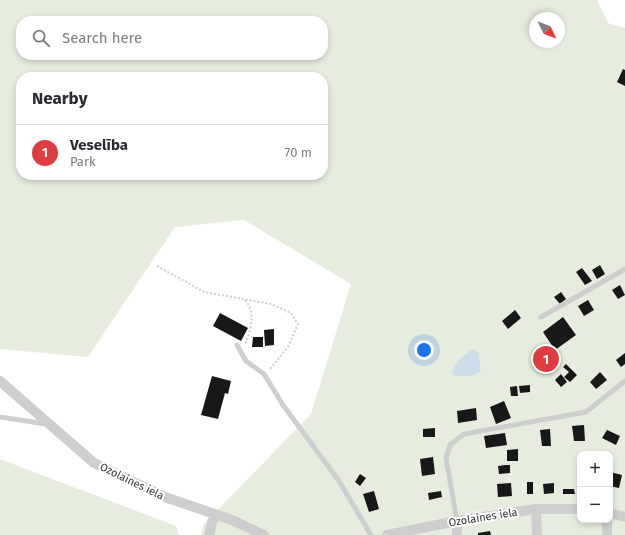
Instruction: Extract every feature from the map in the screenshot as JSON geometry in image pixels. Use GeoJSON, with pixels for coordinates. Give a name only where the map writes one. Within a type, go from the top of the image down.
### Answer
{"type":"FeatureCollection","features":[{"type":"Feature","properties":{"kind":"street","name":"Ozolaines iela"},"geometry":{"type":"LineString","coordinates":[[0,381],[94,463],[165,497],[232,520],[264,535]]}},
{"type":"Feature","properties":{"kind":"street","name":"Ozolaines iela"},"geometry":{"type":"LineString","coordinates":[[387,535],[457,521],[536,509],[577,509]]}},
{"type":"Feature","properties":{"kind":"street"},"geometry":{"type":"LineString","coordinates":[[536,509],[536,535]]}},
{"type":"Feature","properties":{"kind":"street"},"geometry":{"type":"LineString","coordinates":[[613,513],[625,517]]}},
{"type":"Feature","properties":{"kind":"street"},"geometry":{"type":"LineString","coordinates":[[209,535],[214,514]]}},
{"type":"Feature","properties":{"kind":"street"},"geometry":{"type":"LineString","coordinates":[[457,521],[457,535]]}},
{"type":"Feature","properties":{"kind":"street"},"geometry":{"type":"LineString","coordinates":[[607,523],[607,535]]}},
{"type":"Feature","properties":{"kind":"lane"},"geometry":{"type":"LineString","coordinates":[[541,317],[625,269]]}},
{"type":"Feature","properties":{"kind":"lane"},"geometry":{"type":"LineString","coordinates":[[236,345],[246,361],[264,374],[283,405],[339,481],[371,535]]}},
{"type":"Feature","properties":{"kind":"lane"},"geometry":{"type":"LineString","coordinates":[[457,521],[446,458],[450,445],[464,434],[586,412],[625,382]]}},
{"type":"Feature","properties":{"kind":"lane"},"geometry":{"type":"LineString","coordinates":[[0,417],[53,426]]}},
{"type":"Feature","properties":{"kind":"path"},"geometry":{"type":"LineString","coordinates":[[157,266],[204,292],[271,304],[291,313],[298,324],[288,347],[276,363],[264,374]]}},
{"type":"Feature","properties":{"kind":"path"},"geometry":{"type":"LineString","coordinates":[[241,353],[248,337],[252,318],[249,305],[244,299]]}},
{"type":"Feature","properties":{"kind":"shaded area"},"geometry":{"type":"Polygon","coordinates":[[[0,0],[597,0],[608,23],[625,28],[625,535],[201,535],[203,525],[311,414],[351,284],[244,220],[175,227],[88,357],[0,349],[0,0]]]}},
{"type":"Feature","properties":{"kind":"shaded area"},"geometry":{"type":"Polygon","coordinates":[[[0,459],[176,526],[179,535],[0,535],[0,459]]]}},
{"type":"Feature","properties":{"kind":"water"},"geometry":{"type":"Polygon","coordinates":[[[473,349],[478,352],[481,370],[472,376],[452,375],[457,363],[462,357],[473,349]]]}},
{"type":"Feature","properties":{"kind":"building"},"geometry":{"type":"Polygon","coordinates":[[[623,69],[625,70],[625,86],[617,82],[623,69]]]}},
{"type":"Feature","properties":{"kind":"building"},"geometry":{"type":"Polygon","coordinates":[[[600,265],[605,274],[597,279],[592,270],[600,265]]]}},
{"type":"Feature","properties":{"kind":"building"},"geometry":{"type":"Polygon","coordinates":[[[582,268],[592,281],[585,285],[576,272],[582,268]]]}},
{"type":"Feature","properties":{"kind":"building"},"geometry":{"type":"Polygon","coordinates":[[[620,285],[625,295],[618,299],[612,290],[620,285]]]}},
{"type":"Feature","properties":{"kind":"building"},"geometry":{"type":"Polygon","coordinates":[[[561,292],[566,299],[560,304],[554,297],[561,292]]]}},
{"type":"Feature","properties":{"kind":"building"},"geometry":{"type":"Polygon","coordinates":[[[588,300],[594,310],[584,316],[578,306],[588,300]]]}},
{"type":"Feature","properties":{"kind":"building"},"geometry":{"type":"Polygon","coordinates":[[[515,310],[521,318],[508,329],[502,321],[515,310]]]}},
{"type":"Feature","properties":{"kind":"building"},"geometry":{"type":"Polygon","coordinates":[[[220,313],[248,328],[241,341],[213,326],[220,313]]]}},
{"type":"Feature","properties":{"kind":"building"},"geometry":{"type":"Polygon","coordinates":[[[563,317],[576,335],[555,350],[543,332],[563,317]]]}},
{"type":"Feature","properties":{"kind":"building"},"geometry":{"type":"Polygon","coordinates":[[[274,329],[274,345],[265,346],[264,330],[274,329]]]}},
{"type":"Feature","properties":{"kind":"building"},"geometry":{"type":"Polygon","coordinates":[[[253,337],[263,337],[263,347],[252,347],[253,337]]]}},
{"type":"Feature","properties":{"kind":"building"},"geometry":{"type":"Polygon","coordinates":[[[625,353],[625,364],[621,367],[616,360],[625,353]]]}},
{"type":"Feature","properties":{"kind":"building"},"geometry":{"type":"Polygon","coordinates":[[[566,364],[577,375],[570,382],[564,377],[569,372],[563,367],[566,364]]]}},
{"type":"Feature","properties":{"kind":"building"},"geometry":{"type":"Polygon","coordinates":[[[600,372],[607,380],[596,389],[590,382],[600,372]]]}},
{"type":"Feature","properties":{"kind":"building"},"geometry":{"type":"Polygon","coordinates":[[[561,374],[567,382],[561,387],[555,380],[561,374]]]}},
{"type":"Feature","properties":{"kind":"building"},"geometry":{"type":"Polygon","coordinates":[[[212,376],[231,381],[228,394],[225,393],[218,419],[201,415],[212,376]]]}},
{"type":"Feature","properties":{"kind":"building"},"geometry":{"type":"Polygon","coordinates":[[[530,385],[530,392],[520,393],[519,386],[530,385]]]}},
{"type":"Feature","properties":{"kind":"building"},"geometry":{"type":"Polygon","coordinates":[[[517,386],[518,396],[511,396],[510,387],[517,386]]]}},
{"type":"Feature","properties":{"kind":"building"},"geometry":{"type":"Polygon","coordinates":[[[504,401],[511,418],[496,424],[490,407],[504,401]]]}},
{"type":"Feature","properties":{"kind":"building"},"geometry":{"type":"Polygon","coordinates":[[[476,408],[477,420],[458,423],[457,411],[476,408]]]}},
{"type":"Feature","properties":{"kind":"building"},"geometry":{"type":"Polygon","coordinates":[[[584,425],[585,441],[574,441],[572,426],[584,425]]]}},
{"type":"Feature","properties":{"kind":"building"},"geometry":{"type":"Polygon","coordinates":[[[435,428],[435,437],[423,437],[423,429],[435,428]]]}},
{"type":"Feature","properties":{"kind":"building"},"geometry":{"type":"Polygon","coordinates":[[[550,429],[551,446],[542,446],[540,430],[550,429]]]}},
{"type":"Feature","properties":{"kind":"building"},"geometry":{"type":"Polygon","coordinates":[[[607,430],[620,436],[616,445],[602,438],[607,430]]]}},
{"type":"Feature","properties":{"kind":"building"},"geometry":{"type":"Polygon","coordinates":[[[505,433],[507,445],[486,448],[484,436],[505,433]]]}},
{"type":"Feature","properties":{"kind":"building"},"geometry":{"type":"Polygon","coordinates":[[[518,449],[518,461],[507,461],[507,450],[518,449]]]}},
{"type":"Feature","properties":{"kind":"building"},"geometry":{"type":"Polygon","coordinates":[[[433,457],[435,474],[422,476],[420,459],[433,457]]]}},
{"type":"Feature","properties":{"kind":"building"},"geometry":{"type":"Polygon","coordinates":[[[510,465],[510,473],[499,474],[498,466],[510,465]]]}},
{"type":"Feature","properties":{"kind":"building"},"geometry":{"type":"Polygon","coordinates":[[[613,473],[622,475],[619,488],[613,487],[613,473]]]}},
{"type":"Feature","properties":{"kind":"building"},"geometry":{"type":"Polygon","coordinates":[[[360,474],[366,478],[360,486],[355,482],[360,474]]]}},
{"type":"Feature","properties":{"kind":"building"},"geometry":{"type":"Polygon","coordinates":[[[527,482],[533,482],[533,494],[527,494],[527,482]]]}},
{"type":"Feature","properties":{"kind":"building"},"geometry":{"type":"Polygon","coordinates":[[[511,483],[512,496],[498,497],[497,484],[511,483]]]}},
{"type":"Feature","properties":{"kind":"building"},"geometry":{"type":"Polygon","coordinates":[[[554,483],[554,493],[544,494],[543,484],[554,483]]]}},
{"type":"Feature","properties":{"kind":"building"},"geometry":{"type":"Polygon","coordinates":[[[563,489],[574,489],[575,494],[563,494],[563,489]]]}},
{"type":"Feature","properties":{"kind":"building"},"geometry":{"type":"Polygon","coordinates":[[[374,491],[379,509],[369,512],[363,494],[374,491]]]}},
{"type":"Feature","properties":{"kind":"building"},"geometry":{"type":"Polygon","coordinates":[[[441,491],[442,497],[429,500],[428,493],[441,491]]]}},
{"type":"Feature","properties":{"kind":"building"},"geometry":{"type":"Polygon","coordinates":[[[490,531],[491,535],[478,535],[478,533],[490,531]]]}},
{"type":"Feature","properties":{"kind":"place","name":"Veselība"},"geometry":{"type":"Point","coordinates":[546,359]}}]}
